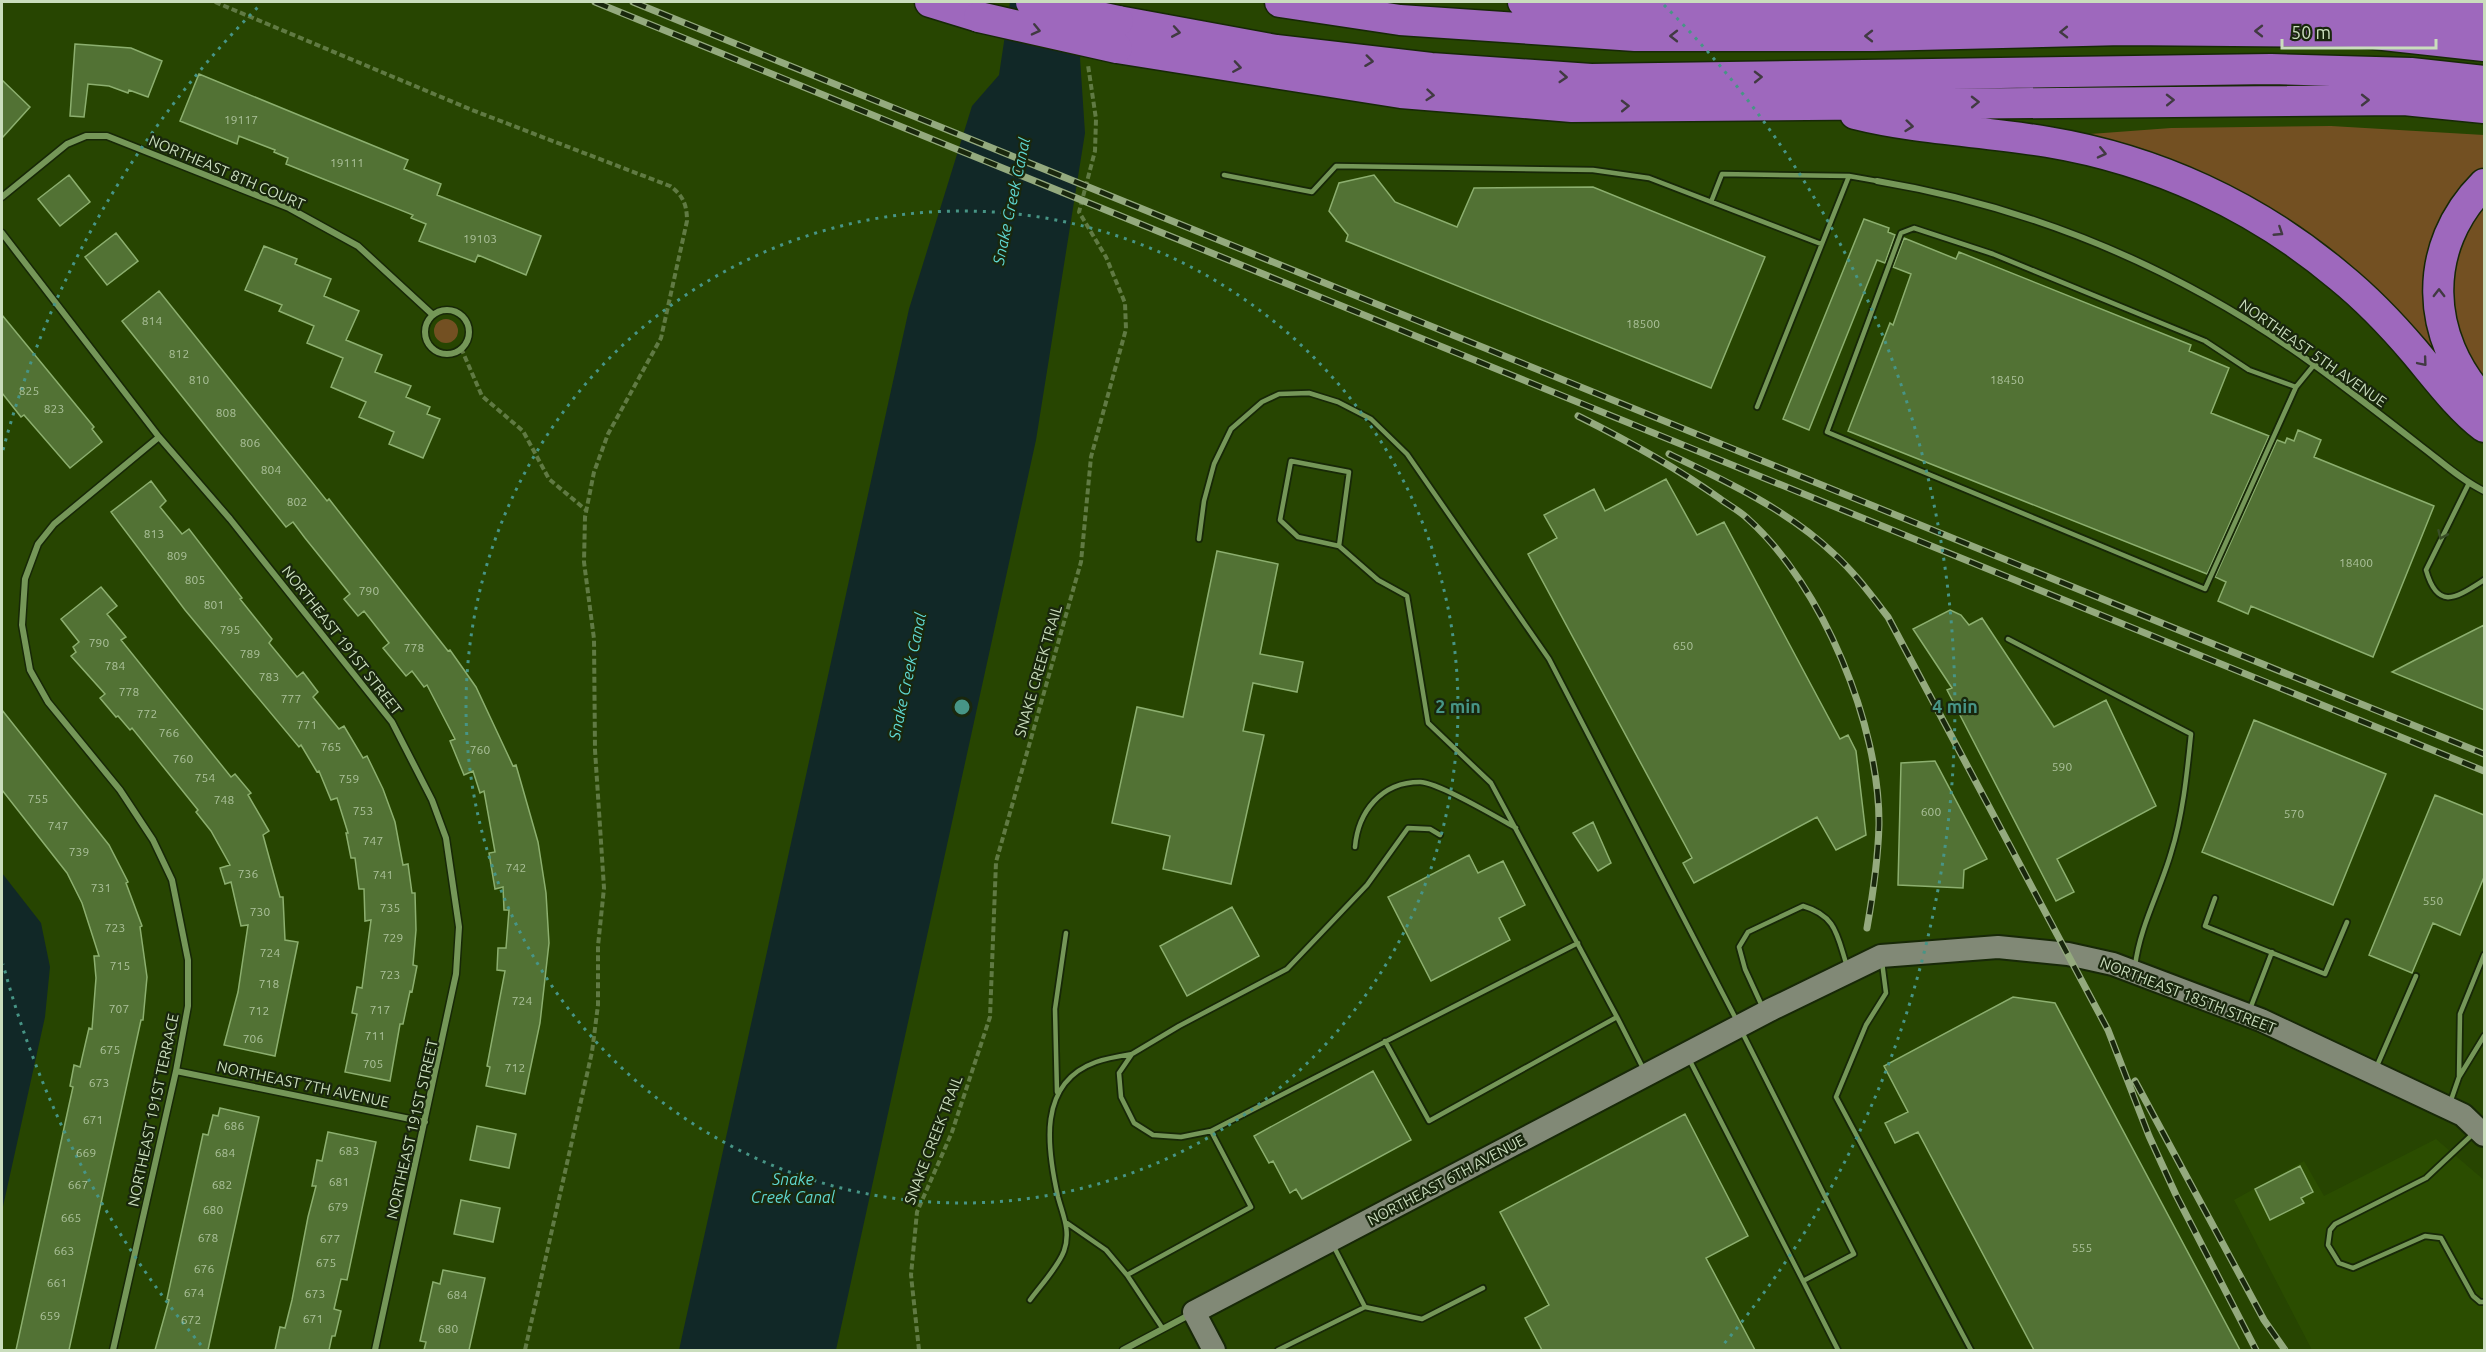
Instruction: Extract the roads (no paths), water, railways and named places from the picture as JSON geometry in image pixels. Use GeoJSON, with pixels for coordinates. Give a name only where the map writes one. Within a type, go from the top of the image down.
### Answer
{"type":"FeatureCollection","features":[{"type":"Feature","properties":{"kind":"highway"},"geometry":{"type":"LineString","coordinates":[[930,2],[979,17],[1118,35],[1431,68],[1591,79],[2271,69],[2411,73],[2484,81]]}},
{"type":"Feature","properties":{"kind":"highway"},"geometry":{"type":"LineString","coordinates":[[1031,2],[1118,35],[1401,93],[1572,107],[2404,100],[2484,108]]}},
{"type":"Feature","properties":{"kind":"highway"},"geometry":{"type":"LineString","coordinates":[[1280,2],[1400,20],[1635,36],[1874,36],[2123,30],[2344,32],[2484,46]]}},
{"type":"Feature","properties":{"kind":"highway"},"geometry":{"type":"LineString","coordinates":[[1523,2],[1630,9],[1789,12],[2257,4],[2412,9],[2484,18]]}},
{"type":"Feature","properties":{"kind":"highway"},"geometry":{"type":"LineString","coordinates":[[1811,104],[1896,124],[2015,137],[2079,147],[2146,165],[2213,194],[2280,232],[2340,276],[2389,323],[2457,402],[2484,427]]}},
{"type":"Feature","properties":{"kind":"highway"},"geometry":{"type":"LineString","coordinates":[[2484,184],[2467,203],[2453,228],[2440,272],[2439,300],[2444,333],[2454,360],[2484,401]]}},
{"type":"Feature","properties":{"kind":"street","name":"NORTHEAST 8TH COURT"},"geometry":{"type":"LineString","coordinates":[[2,197],[67,144],[86,136],[107,136],[289,208],[358,246],[433,315]]}},
{"type":"Feature","properties":{"kind":"street","name":"NORTHEAST 5TH AVENUE"},"geometry":{"type":"LineString","coordinates":[[1877,181],[1980,202],[2118,251],[2199,290],[2314,365],[2469,483],[2484,491]]}},
{"type":"Feature","properties":{"kind":"street","name":"NORTHEAST 191ST STREET"},"geometry":{"type":"LineString","coordinates":[[2,233],[159,436],[366,687],[392,722],[432,800],[446,838],[459,927],[456,974],[448,1023],[375,1350]]}},
{"type":"Feature","properties":{"kind":"street"},"geometry":{"type":"LineString","coordinates":[[446,310],[459,313],[464,317],[468,337],[461,348],[447,354],[433,348],[428,343],[426,328],[433,315],[446,310]]}},
{"type":"Feature","properties":{"kind":"street","name":"NORTHEAST 191ST TERRACE"},"geometry":{"type":"LineString","coordinates":[[113,1350],[176,1071],[188,1006],[188,960],[172,880],[153,840],[120,790],[48,702],[30,670],[22,626],[25,579],[38,544],[54,524],[159,436]]}},
{"type":"Feature","properties":{"kind":"street","name":"NORTHEAST 185TH STREET"},"geometry":{"type":"LineString","coordinates":[[1768,1011],[1881,956],[1998,947],[2068,954],[2113,964],[2248,1015],[2463,1115],[2481,1132]]}},
{"type":"Feature","properties":{"kind":"street","name":"NORTHEAST 6TH AVENUE"},"geometry":{"type":"LineString","coordinates":[[1123,1350],[1768,1011]]}},
{"type":"Feature","properties":{"kind":"street","name":"NORTHEAST 7TH AVENUE"},"geometry":{"type":"LineString","coordinates":[[176,1071],[425,1122]]}},
{"type":"Feature","properties":{"kind":"street"},"geometry":{"type":"LineString","coordinates":[[1194,1312],[1214,1350]]}},
{"type":"Feature","properties":{"kind":"lane"},"geometry":{"type":"LineString","coordinates":[[1224,175],[1312,192],[1336,166],[1593,170],[1649,178],[1821,244]]}},
{"type":"Feature","properties":{"kind":"lane"},"geometry":{"type":"LineString","coordinates":[[1711,202],[1722,174],[1848,176],[1877,181]]}},
{"type":"Feature","properties":{"kind":"lane"},"geometry":{"type":"LineString","coordinates":[[1757,407],[1848,176]]}},
{"type":"Feature","properties":{"kind":"lane"},"geometry":{"type":"LineString","coordinates":[[2296,387],[2249,370],[2194,337],[1993,254],[1914,228],[1901,233],[1827,432],[2205,589],[2296,387],[2314,365]]}},
{"type":"Feature","properties":{"kind":"lane"},"geometry":{"type":"LineString","coordinates":[[1199,539],[1204,501],[1214,464],[1231,429],[1262,402],[1279,394],[1309,393],[1338,402],[1371,419],[1407,454],[1549,659],[1854,1254],[1803,1281]]}},
{"type":"Feature","properties":{"kind":"lane"},"geometry":{"type":"LineString","coordinates":[[1339,546],[1349,472],[1291,461],[1280,520],[1298,537],[1339,546],[1378,580],[1407,596],[1428,723],[1491,783],[1519,830],[1647,1075]]}},
{"type":"Feature","properties":{"kind":"lane"},"geometry":{"type":"LineString","coordinates":[[2469,483],[2426,570],[2431,586],[2439,596],[2448,598],[2461,594],[2484,580]]}},
{"type":"Feature","properties":{"kind":"lane"},"geometry":{"type":"LineString","coordinates":[[2008,639],[2191,734],[2186,778],[2172,852],[2139,939],[2135,972]]}},
{"type":"Feature","properties":{"kind":"lane"},"geometry":{"type":"LineString","coordinates":[[1355,847],[1361,817],[1370,804],[1390,789],[1422,781],[1467,800],[1519,830]]}},
{"type":"Feature","properties":{"kind":"lane"},"geometry":{"type":"LineString","coordinates":[[1057,1092],[1069,1078],[1095,1062],[1132,1054],[1179,1026],[1287,969],[1367,885],[1408,828],[1430,829],[1440,835]]}},
{"type":"Feature","properties":{"kind":"lane"},"geometry":{"type":"LineString","coordinates":[[2215,898],[2205,926],[2325,974],[2347,922]]}},
{"type":"Feature","properties":{"kind":"lane"},"geometry":{"type":"LineString","coordinates":[[1768,1011],[1745,969],[1739,947],[1748,932],[1803,906],[1821,911],[1835,928],[1849,972]]}},
{"type":"Feature","properties":{"kind":"lane"},"geometry":{"type":"LineString","coordinates":[[1030,1300],[1064,1251],[1067,1223],[1051,1162],[1050,1119],[1057,1092],[1055,1009],[1066,933]]}},
{"type":"Feature","properties":{"kind":"lane"},"geometry":{"type":"LineString","coordinates":[[1132,1054],[1119,1073],[1121,1097],[1134,1123],[1152,1135],[1181,1137],[1211,1131],[1578,943]]}},
{"type":"Feature","properties":{"kind":"lane"},"geometry":{"type":"LineString","coordinates":[[2248,1015],[2272,952]]}},
{"type":"Feature","properties":{"kind":"lane"},"geometry":{"type":"LineString","coordinates":[[2459,1077],[2460,1014],[2484,955]]}},
{"type":"Feature","properties":{"kind":"lane"},"geometry":{"type":"LineString","coordinates":[[1881,956],[1886,993],[1866,1026],[1836,1097],[1971,1350]]}},
{"type":"Feature","properties":{"kind":"lane"},"geometry":{"type":"LineString","coordinates":[[2374,1074],[2416,976]]}},
{"type":"Feature","properties":{"kind":"lane"},"geometry":{"type":"LineString","coordinates":[[1385,1041],[1429,1120],[1617,1017]]}},
{"type":"Feature","properties":{"kind":"lane"},"geometry":{"type":"LineString","coordinates":[[2449,1109],[2459,1077],[2484,1036]]}},
{"type":"Feature","properties":{"kind":"lane"},"geometry":{"type":"LineString","coordinates":[[1686,1054],[1838,1350]]}},
{"type":"Feature","properties":{"kind":"lane"},"geometry":{"type":"LineString","coordinates":[[1127,1275],[1251,1207],[1211,1131]]}},
{"type":"Feature","properties":{"kind":"lane"},"geometry":{"type":"LineString","coordinates":[[2481,1132],[2426,1178],[2335,1224],[2330,1230],[2328,1245],[2338,1263],[2353,1268],[2425,1236],[2441,1238],[2473,1296],[2484,1302]]}},
{"type":"Feature","properties":{"kind":"lane"},"geometry":{"type":"LineString","coordinates":[[1067,1223],[1106,1250],[1127,1275],[1163,1329]]}},
{"type":"Feature","properties":{"kind":"lane"},"geometry":{"type":"LineString","coordinates":[[1330,1241],[1365,1307]]}},
{"type":"Feature","properties":{"kind":"lane"},"geometry":{"type":"LineString","coordinates":[[1278,1350],[1365,1307],[1422,1319],[1483,1288]]}},
{"type":"Feature","properties":{"kind":"water","name":"Snake Creek Canal"},"geometry":{"type":"Polygon","coordinates":[[[1010,2],[1094,2],[1080,58],[1085,133],[1036,440],[836,1350],[679,1350],[909,309],[972,106],[999,75],[1010,2]]]}},
{"type":"Feature","properties":{"kind":"water"},"geometry":{"type":"Polygon","coordinates":[[[2,873],[41,923],[50,967],[45,1017],[2,1211],[2,873]]]}},
{"type":"Feature","properties":{"kind":"railway"},"geometry":{"type":"LineString","coordinates":[[595,2],[2484,771]]}},
{"type":"Feature","properties":{"kind":"railway"},"geometry":{"type":"LineString","coordinates":[[633,2],[2484,754]]}},
{"type":"Feature","properties":{"kind":"railway"},"geometry":{"type":"LineString","coordinates":[[1578,416],[1633,444],[1702,486],[1745,516],[1775,547],[1800,581],[1823,619],[1858,702],[1870,745],[1877,786],[1879,825],[1875,877],[1867,928]]}},
{"type":"Feature","properties":{"kind":"railway"},"geometry":{"type":"LineString","coordinates":[[1669,454],[1756,498],[1816,538],[1842,561],[1888,617],[2108,1030],[2149,1136],[2176,1195],[2256,1350]]}},
{"type":"Feature","properties":{"kind":"railway"},"geometry":{"type":"LineString","coordinates":[[2135,1081],[2264,1320],[2285,1350]]}}]}
